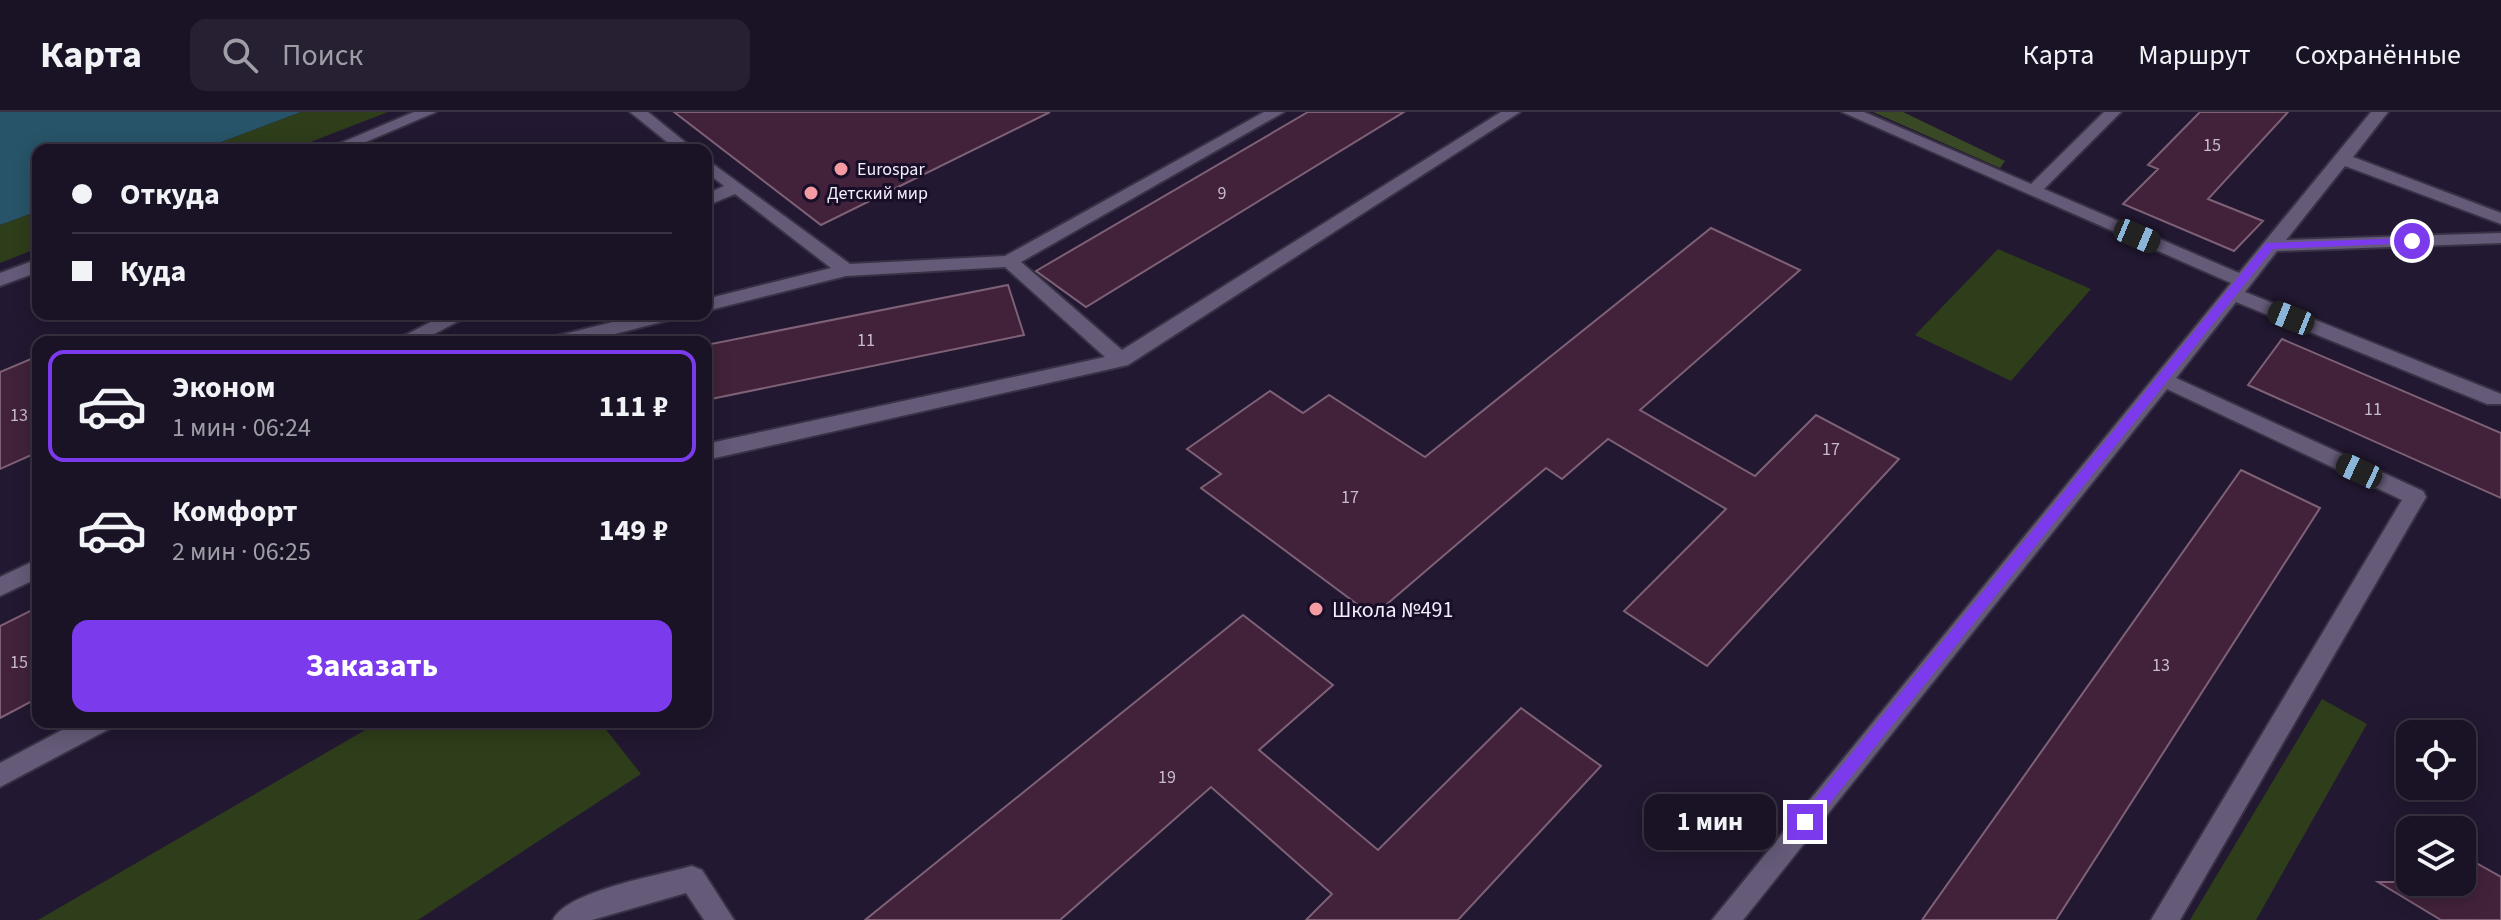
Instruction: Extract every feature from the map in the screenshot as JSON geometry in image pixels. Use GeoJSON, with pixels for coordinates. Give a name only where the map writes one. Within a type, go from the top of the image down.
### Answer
{"type":"FeatureCollection","features":[{"type":"Feature","properties":{"kind":"street"},"geometry":{"type":"LineString","coordinates":[[347,144],[428,112]]}},
{"type":"Feature","properties":{"kind":"street"},"geometry":{"type":"LineString","coordinates":[[638,112],[679,144]]}},
{"type":"Feature","properties":{"kind":"street"},"geometry":{"type":"LineString","coordinates":[[712,304],[846,270],[1009,261],[1276,112]]}},
{"type":"Feature","properties":{"kind":"street"},"geometry":{"type":"LineString","coordinates":[[712,451],[1121,360],[1512,112]]}},
{"type":"Feature","properties":{"kind":"street"},"geometry":{"type":"LineString","coordinates":[[1850,112],[2033,191],[2237,288],[2494,399]]}},
{"type":"Feature","properties":{"kind":"street"},"geometry":{"type":"LineString","coordinates":[[2033,191],[2113,112]]}},
{"type":"Feature","properties":{"kind":"street"},"geometry":{"type":"LineString","coordinates":[[1726,920],[2380,112]]}},
{"type":"Feature","properties":{"kind":"street"},"geometry":{"type":"LineString","coordinates":[[2343,159],[2501,219]]}},
{"type":"Feature","properties":{"kind":"street"},"geometry":{"type":"LineString","coordinates":[[712,169],[846,270]]}},
{"type":"Feature","properties":{"kind":"street"},"geometry":{"type":"LineString","coordinates":[[712,198],[736,187]]}},
{"type":"Feature","properties":{"kind":"street"},"geometry":{"type":"LineString","coordinates":[[2270,246],[2501,238]]}},
{"type":"Feature","properties":{"kind":"street"},"geometry":{"type":"LineString","coordinates":[[1009,261],[1121,360]]}},
{"type":"Feature","properties":{"kind":"street"},"geometry":{"type":"LineString","coordinates":[[0,280],[32,267]]}},
{"type":"Feature","properties":{"kind":"street"},"geometry":{"type":"LineString","coordinates":[[415,336],[449,320]]}},
{"type":"Feature","properties":{"kind":"street"},"geometry":{"type":"LineString","coordinates":[[583,336],[646,320]]}},
{"type":"Feature","properties":{"kind":"street"},"geometry":{"type":"LineString","coordinates":[[2164,380],[2415,497],[2165,920]]}},
{"type":"Feature","properties":{"kind":"street"},"geometry":{"type":"LineString","coordinates":[[0,587],[32,571]]}},
{"type":"Feature","properties":{"kind":"street"},"geometry":{"type":"LineString","coordinates":[[0,776],[89,728]]}},
{"type":"Feature","properties":{"kind":"street"},"geometry":{"type":"LineString","coordinates":[[567,920],[582,910],[692,879],[720,920]]}},
{"type":"Feature","properties":{"kind":"green space"},"geometry":{"type":"Polygon","coordinates":[[[301,112],[388,112],[305,144],[216,144],[301,112]]]}},
{"type":"Feature","properties":{"kind":"green space"},"geometry":{"type":"Polygon","coordinates":[[[1873,112],[1903,112],[2005,161],[2000,168],[1873,112]]]}},
{"type":"Feature","properties":{"kind":"green space"},"geometry":{"type":"Polygon","coordinates":[[[32,213],[32,250],[0,263],[0,225],[32,213]]]}},
{"type":"Feature","properties":{"kind":"green space"},"geometry":{"type":"Polygon","coordinates":[[[1998,249],[2091,289],[2011,381],[1915,335],[1998,249]]]}},
{"type":"Feature","properties":{"kind":"green space"},"geometry":{"type":"Polygon","coordinates":[[[2322,699],[2367,724],[2256,920],[2190,920],[2322,699]]]}},
{"type":"Feature","properties":{"kind":"green space"},"geometry":{"type":"Polygon","coordinates":[[[369,728],[605,728],[641,774],[418,920],[38,920],[369,728]]]}},
{"type":"Feature","properties":{"kind":"water"},"geometry":{"type":"Polygon","coordinates":[[[0,112],[301,112],[216,144],[32,144],[32,213],[0,225],[0,112]]]}},
{"type":"Feature","properties":{"kind":"building","name":"Eurospar"},"geometry":{"type":"Polygon","coordinates":[[[674,112],[1050,112],[821,225],[674,112]]]}},
{"type":"Feature","properties":{"kind":"building"},"geometry":{"type":"Polygon","coordinates":[[[1308,112],[1404,112],[1086,307],[1036,271],[1308,112]]]}},
{"type":"Feature","properties":{"kind":"building"},"geometry":{"type":"Polygon","coordinates":[[[2200,112],[2288,112],[2208,199],[2263,221],[2234,251],[2123,204],[2158,169],[2148,165],[2200,112]]]}},
{"type":"Feature","properties":{"kind":"building"},"geometry":{"type":"Polygon","coordinates":[[[1711,228],[1800,270],[1640,410],[1755,476],[1816,415],[1899,459],[1707,666],[1624,611],[1726,509],[1608,439],[1562,479],[1546,468],[1373,616],[1201,488],[1221,474],[1187,449],[1270,391],[1303,413],[1329,395],[1425,457],[1711,228]]]}},
{"type":"Feature","properties":{"kind":"building"},"geometry":{"type":"Polygon","coordinates":[[[1008,285],[1024,335],[712,399],[712,344],[1008,285]]]}},
{"type":"Feature","properties":{"kind":"building"},"geometry":{"type":"Polygon","coordinates":[[[2282,339],[2501,433],[2501,498],[2248,385],[2282,339]]]}},
{"type":"Feature","properties":{"kind":"building"},"geometry":{"type":"Polygon","coordinates":[[[32,359],[32,455],[0,469],[0,372],[32,359]]]}},
{"type":"Feature","properties":{"kind":"building"},"geometry":{"type":"Polygon","coordinates":[[[2241,470],[2320,508],[2056,920],[1922,920],[2241,470]]]}},
{"type":"Feature","properties":{"kind":"building"},"geometry":{"type":"Polygon","coordinates":[[[32,610],[32,701],[0,718],[0,626],[32,610]]]}},
{"type":"Feature","properties":{"kind":"building"},"geometry":{"type":"Polygon","coordinates":[[[1243,615],[1333,685],[1259,750],[1378,850],[1521,708],[1601,766],[1458,920],[1306,920],[1332,894],[1211,787],[1060,920],[865,920],[1243,615]]]}},
{"type":"Feature","properties":{"kind":"building"},"geometry":{"type":"Polygon","coordinates":[[[2476,863],[2501,877],[2501,920],[2441,920],[2401,896],[2476,896],[2476,863]]]}},
{"type":"Feature","properties":{"kind":"building"},"geometry":{"type":"Polygon","coordinates":[[[2378,882],[2396,882],[2396,893],[2378,882]]]}},
{"type":"Feature","properties":{"kind":"place","name":"Eurospar"},"geometry":{"type":"Point","coordinates":[841,169]}},
{"type":"Feature","properties":{"kind":"place","name":"Детский мир"},"geometry":{"type":"Point","coordinates":[811,193]}},
{"type":"Feature","properties":{"kind":"place","name":"Школа №491"},"geometry":{"type":"Point","coordinates":[1316,609]}},
{"type":"Feature","properties":{"kind":"route"},"geometry":{"type":"LineString","coordinates":[[1805,822],[2270,246],[2412,241]]}}]}
